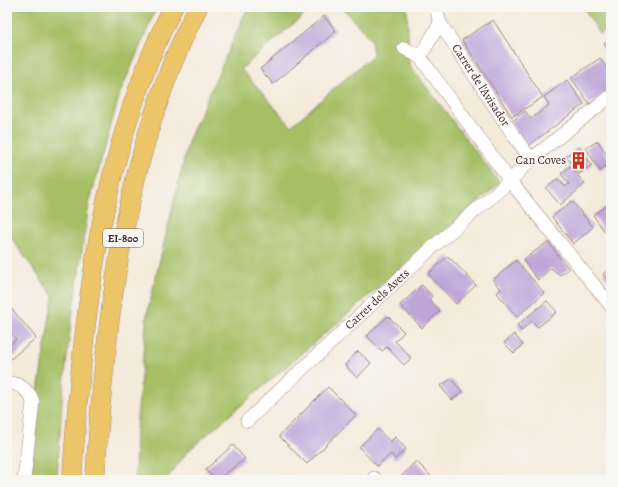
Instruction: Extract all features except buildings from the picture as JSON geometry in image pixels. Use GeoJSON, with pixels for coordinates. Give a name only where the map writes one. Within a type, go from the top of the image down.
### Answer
{"type":"FeatureCollection","features":[{"type":"Feature","properties":{"kind":"highway","name":"EI-800"},"geometry":{"type":"LineString","coordinates":[[72,480],[76,425],[92,274],[107,198],[134,102],[173,7]]}},
{"type":"Feature","properties":{"kind":"highway","name":"EI-800"},"geometry":{"type":"LineString","coordinates":[[95,480],[104,364],[115,278],[129,205],[143,150],[162,91],[198,7]]}},
{"type":"Feature","properties":{"kind":"street","name":"Carrer de l'Avisador"},"geometry":{"type":"LineString","coordinates":[[436,7],[440,23],[514,136],[532,159]]}},
{"type":"Feature","properties":{"kind":"street"},"geometry":{"type":"LineString","coordinates":[[420,57],[440,23]]}},
{"type":"Feature","properties":{"kind":"street"},"geometry":{"type":"LineString","coordinates":[[404,48],[420,57],[510,180],[611,306]]}},
{"type":"Feature","properties":{"kind":"street","name":"Carrer dels Avets"},"geometry":{"type":"LineString","coordinates":[[248,421],[435,245],[532,159],[611,96]]}},
{"type":"Feature","properties":{"kind":"street"},"geometry":{"type":"LineString","coordinates":[[7,383],[18,385],[26,390],[31,395],[33,402],[24,480]]}},
{"type":"Feature","properties":{"kind":"green space"},"geometry":{"type":"Polygon","coordinates":[[[7,7],[157,7],[120,93],[89,204],[70,331],[62,402],[57,480],[31,480],[39,385],[53,296],[7,232],[7,7]]]}},
{"type":"Feature","properties":{"kind":"green space"},"geometry":{"type":"Polygon","coordinates":[[[248,7],[313,7],[241,69],[291,126],[373,55],[371,40],[342,7],[407,7],[409,64],[500,183],[188,451],[166,480],[135,480],[136,430],[147,314],[189,139],[248,7]]]}},
{"type":"Feature","properties":{"kind":"green space"},"geometry":{"type":"Polygon","coordinates":[[[583,7],[611,7],[611,25],[600,34],[583,7]]]}},
{"type":"Feature","properties":{"kind":"place","name":"Can Coves"},"geometry":{"type":"Point","coordinates":[579,160]}}]}
